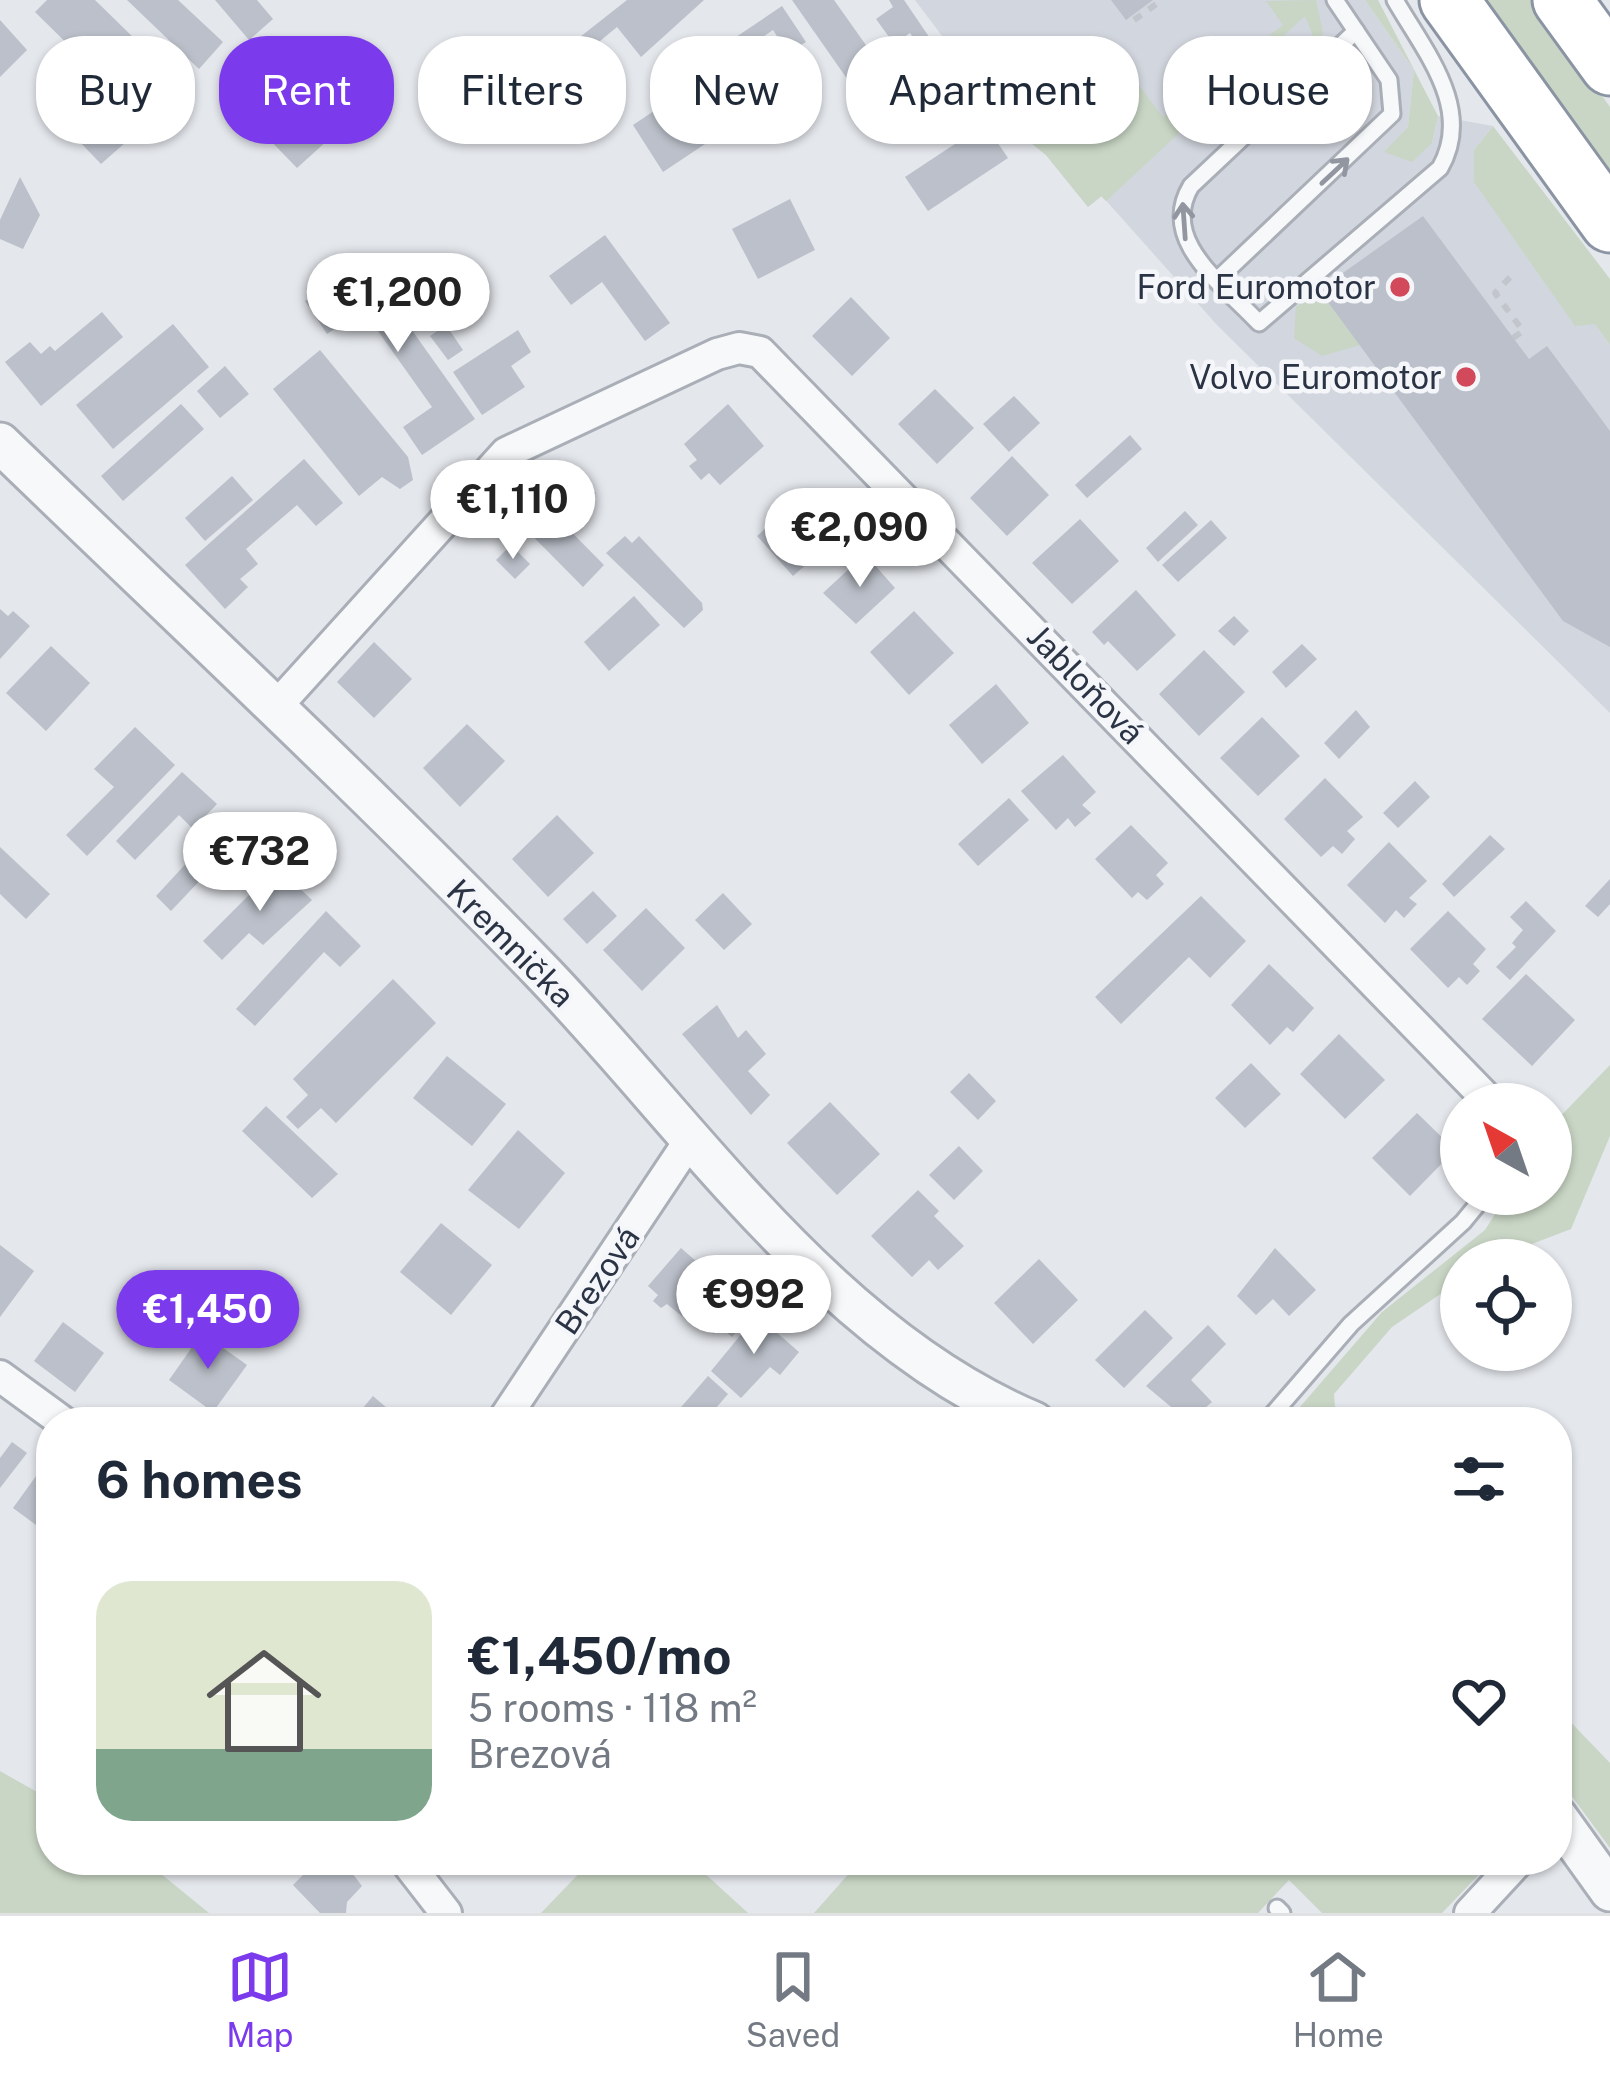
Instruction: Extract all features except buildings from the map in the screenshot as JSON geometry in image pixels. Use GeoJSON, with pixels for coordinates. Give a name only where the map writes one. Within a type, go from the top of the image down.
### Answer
{"type":"FeatureCollection","features":[{"type":"Feature","properties":{"kind":"highway"},"geometry":{"type":"LineString","coordinates":[[1449,0],[1610,223]]}},
{"type":"Feature","properties":{"kind":"highway"},"geometry":{"type":"LineString","coordinates":[[1562,0],[1610,66]]}},
{"type":"Feature","properties":{"kind":"street","name":"Jabloňová"},"geometry":{"type":"LineString","coordinates":[[274,710],[506,453],[717,354],[739,348],[760,352],[1472,1083]]}},
{"type":"Feature","properties":{"kind":"street","name":"Kremnička"},"geometry":{"type":"LineString","coordinates":[[0,443],[537,968],[882,1333],[925,1365],[998,1407]]}},
{"type":"Feature","properties":{"kind":"street","name":"Brezová"},"geometry":{"type":"LineString","coordinates":[[512,1407],[692,1137]]}},
{"type":"Feature","properties":{"kind":"street"},"geometry":{"type":"LineString","coordinates":[[0,1376],[42,1407]]}},
{"type":"Feature","properties":{"kind":"street"},"geometry":{"type":"LineString","coordinates":[[1572,1838],[1610,1892]]}},
{"type":"Feature","properties":{"kind":"street"},"geometry":{"type":"LineString","coordinates":[[417,1875],[446,1913]]}},
{"type":"Feature","properties":{"kind":"street"},"geometry":{"type":"LineString","coordinates":[[1481,1910],[1508,1875]]}},
{"type":"Feature","properties":{"kind":"lane"},"geometry":{"type":"LineString","coordinates":[[1218,279],[1387,123],[1394,104],[1389,80],[1335,0]]}},
{"type":"Feature","properties":{"kind":"lane"},"geometry":{"type":"LineString","coordinates":[[1356,31],[1190,186],[1183,200],[1184,240],[1259,323],[1440,168],[1452,147],[1454,114],[1395,0]]}},
{"type":"Feature","properties":{"kind":"lane"},"geometry":{"type":"LineString","coordinates":[[1279,1407],[1351,1324],[1469,1215]]}},
{"type":"Feature","properties":{"kind":"path"},"geometry":{"type":"LineString","coordinates":[[1134,20],[1162,0]]}},
{"type":"Feature","properties":{"kind":"path"},"geometry":{"type":"LineString","coordinates":[[1513,338],[1523,331],[1495,293],[1516,271]]}},
{"type":"Feature","properties":{"kind":"shaded area"},"geometry":{"type":"Polygon","coordinates":[[[915,0],[1365,0],[1414,70],[1408,127],[1385,152],[1432,143],[1438,116],[1493,126],[1474,150],[1610,345],[1610,713],[1217,325],[1102,196],[1088,207],[1032,144],[1139,144],[1139,36],[942,36],[915,0]]]}},
{"type":"Feature","properties":{"kind":"green space"},"geometry":{"type":"Polygon","coordinates":[[[1316,0],[1323,33],[1313,36],[1305,16],[1283,36],[1269,36],[1283,25],[1266,1],[1316,0]]]}},
{"type":"Feature","properties":{"kind":"green space"},"geometry":{"type":"Polygon","coordinates":[[[1365,0],[1378,0],[1438,116],[1432,143],[1412,162],[1384,152],[1408,127],[1414,70],[1365,0]]]}},
{"type":"Feature","properties":{"kind":"green space"},"geometry":{"type":"Polygon","coordinates":[[[1476,0],[1533,0],[1610,107],[1610,188],[1476,0]]]}},
{"type":"Feature","properties":{"kind":"green space"},"geometry":{"type":"Polygon","coordinates":[[[1139,86],[1163,117],[1163,144],[1167,144],[1106,201],[1101,196],[1088,207],[1032,144],[1139,144],[1139,86]]]}},
{"type":"Feature","properties":{"kind":"green space"},"geometry":{"type":"Polygon","coordinates":[[[1493,126],[1610,279],[1610,345],[1595,324],[1575,326],[1474,182],[1474,150],[1493,126]]]}},
{"type":"Feature","properties":{"kind":"green space"},"geometry":{"type":"Polygon","coordinates":[[[1319,290],[1360,345],[1322,356],[1294,338],[1296,307],[1319,290]]]}},
{"type":"Feature","properties":{"kind":"green space"},"geometry":{"type":"Polygon","coordinates":[[[1610,1065],[1610,1136],[1571,1229],[1545,1239],[1474,1239],[1495,1215],[1572,1215],[1572,1104],[1610,1065]]]}},
{"type":"Feature","properties":{"kind":"green space"},"geometry":{"type":"Polygon","coordinates":[[[1440,1266],[1440,1294],[1392,1327],[1334,1394],[1335,1407],[1300,1407],[1382,1312],[1440,1266]]]}},
{"type":"Feature","properties":{"kind":"green space"},"geometry":{"type":"Polygon","coordinates":[[[1572,1724],[1610,1763],[1610,1848],[1572,1796],[1572,1724]]]}},
{"type":"Feature","properties":{"kind":"green space"},"geometry":{"type":"Polygon","coordinates":[[[0,1771],[36,1791],[36,1875],[162,1875],[209,1913],[0,1913],[0,1771]]]}},
{"type":"Feature","properties":{"kind":"green space"},"geometry":{"type":"Polygon","coordinates":[[[578,1875],[706,1875],[748,1913],[541,1913],[578,1875]]]}},
{"type":"Feature","properties":{"kind":"green space"},"geometry":{"type":"Polygon","coordinates":[[[848,1875],[1479,1875],[1442,1913],[1322,1913],[1289,1880],[1258,1913],[814,1913],[848,1875]]]}},
{"type":"Feature","properties":{"kind":"place","name":"Ford Euromotor"},"geometry":{"type":"Point","coordinates":[1400,287]}},
{"type":"Feature","properties":{"kind":"place","name":"Volvo Euromotor"},"geometry":{"type":"Point","coordinates":[1466,377]}}]}
